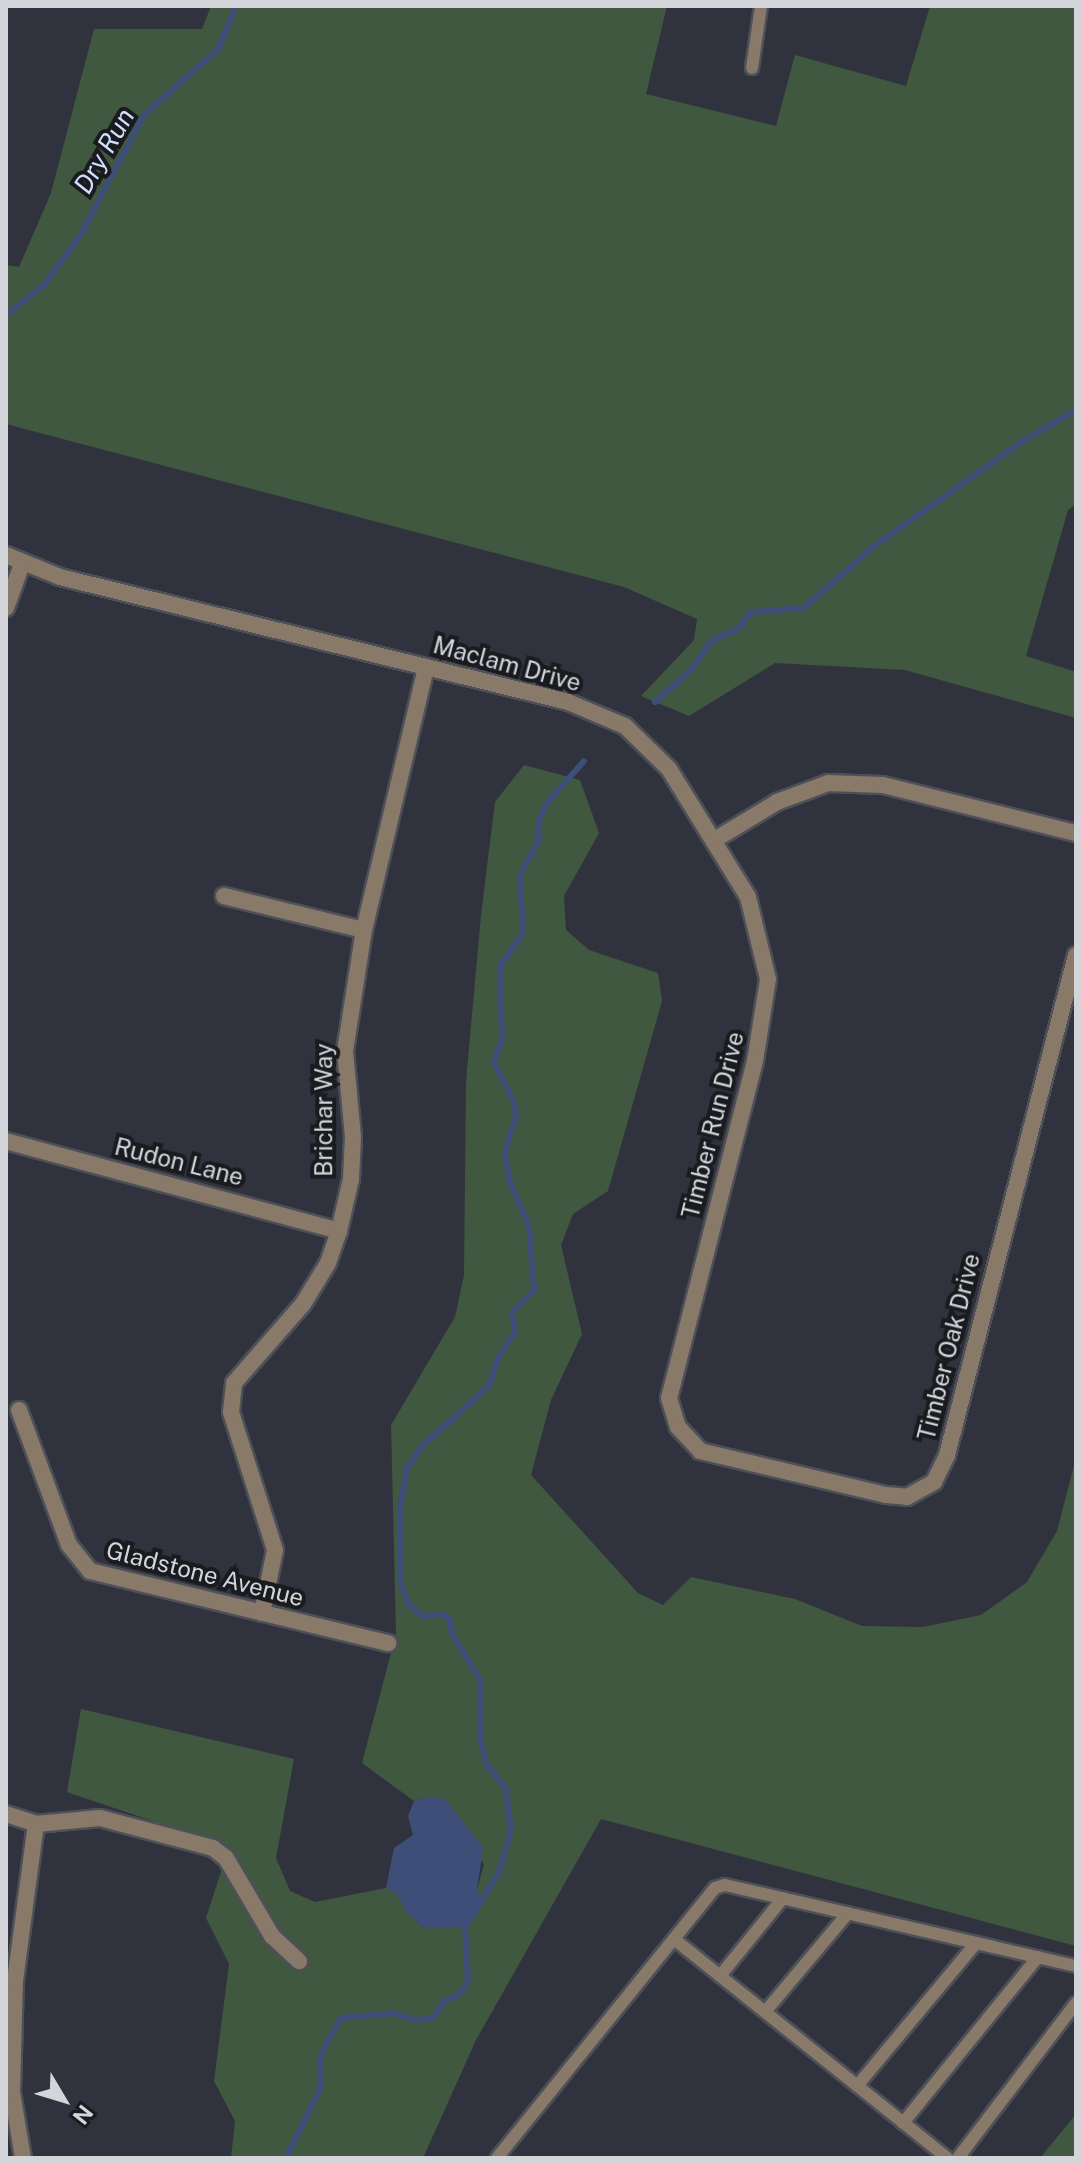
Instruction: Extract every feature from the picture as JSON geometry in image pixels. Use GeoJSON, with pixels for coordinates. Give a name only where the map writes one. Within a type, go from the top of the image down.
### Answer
{"type":"FeatureCollection","features":[{"type":"Feature","properties":{"kind":"street","name":"Maclam Drive"},"geometry":{"type":"LineString","coordinates":[[6,555],[22,564],[164,604],[568,702],[625,726],[669,769],[716,839]]}},
{"type":"Feature","properties":{"kind":"street"},"geometry":{"type":"LineString","coordinates":[[6,608],[22,564]]}},
{"type":"Feature","properties":{"kind":"street","name":"Brichar Way"},"geometry":{"type":"LineString","coordinates":[[262,1613],[275,1550],[231,1412],[234,1383],[303,1304],[339,1231],[351,1179],[353,1137],[345,1051],[364,930],[426,667]]}},
{"type":"Feature","properties":{"kind":"street"},"geometry":{"type":"LineString","coordinates":[[716,839],[777,802],[828,783],[883,785],[1076,833]]}},
{"type":"Feature","properties":{"kind":"street","name":"Timber Run Drive"},"geometry":{"type":"LineString","coordinates":[[678,1427],[669,1398],[755,1061],[768,979],[748,897],[716,839]]}},
{"type":"Feature","properties":{"kind":"street"},"geometry":{"type":"LineString","coordinates":[[224,896],[364,930]]}},
{"type":"Feature","properties":{"kind":"street","name":"Timber Oak Drive"},"geometry":{"type":"LineString","coordinates":[[678,1427],[700,1451],[886,1495],[907,1497],[934,1482],[947,1455],[1076,955]]}},
{"type":"Feature","properties":{"kind":"street","name":"Rudon Lane"},"geometry":{"type":"LineString","coordinates":[[6,1141],[339,1231]]}},
{"type":"Feature","properties":{"kind":"street","name":"Gladstone Avenue"},"geometry":{"type":"LineString","coordinates":[[19,1410],[69,1545],[90,1571],[388,1643]]}},
{"type":"Feature","properties":{"kind":"street"},"geometry":{"type":"LineString","coordinates":[[6,1814],[36,1824],[100,1818],[213,1848],[226,1858],[272,1936],[299,1961]]}},
{"type":"Feature","properties":{"kind":"street"},"geometry":{"type":"LineString","coordinates":[[23,2158],[12,2092],[15,1981],[36,1824]]}},
{"type":"Feature","properties":{"kind":"lane"},"geometry":{"type":"LineString","coordinates":[[752,68],[761,6]]}},
{"type":"Feature","properties":{"kind":"lane"},"geometry":{"type":"LineString","coordinates":[[497,2158],[715,1888],[725,1885],[1076,1966]]}},
{"type":"Feature","properties":{"kind":"lane"},"geometry":{"type":"LineString","coordinates":[[720,1976],[783,1898]]}},
{"type":"Feature","properties":{"kind":"lane"},"geometry":{"type":"LineString","coordinates":[[765,2012],[848,1913]]}},
{"type":"Feature","properties":{"kind":"lane"},"geometry":{"type":"LineString","coordinates":[[674,1939],[947,2158]]}},
{"type":"Feature","properties":{"kind":"lane"},"geometry":{"type":"LineString","coordinates":[[857,2086],[976,1943]]}},
{"type":"Feature","properties":{"kind":"lane"},"geometry":{"type":"LineString","coordinates":[[903,2123],[1038,1957]]}},
{"type":"Feature","properties":{"kind":"lane"},"geometry":{"type":"LineString","coordinates":[[958,2158],[1076,2003]]}},
{"type":"Feature","properties":{"kind":"green space"},"geometry":{"type":"Polygon","coordinates":[[[211,6],[667,6],[646,94],[776,126],[795,55],[906,86],[930,6],[1076,6],[1076,504],[1068,510],[1026,656],[1076,672],[1076,718],[905,670],[775,663],[689,716],[641,696],[694,640],[697,619],[624,587],[6,424],[6,265],[19,267],[51,193],[94,29],[202,29],[211,6]]]}},
{"type":"Feature","properties":{"kind":"green space"},"geometry":{"type":"Polygon","coordinates":[[[524,765],[580,780],[599,833],[564,896],[566,930],[589,950],[658,973],[662,1001],[608,1191],[573,1214],[561,1245],[582,1334],[551,1400],[531,1475],[638,1593],[663,1605],[691,1577],[795,1599],[862,1626],[923,1627],[981,1615],[1027,1582],[1057,1531],[1076,1458],[1076,1946],[601,1819],[476,2040],[423,2158],[231,2158],[235,2121],[214,2081],[229,1964],[206,1918],[229,1847],[67,1792],[81,1709],[294,1759],[276,1858],[290,1891],[315,1902],[386,1888],[397,1893],[407,1913],[424,1928],[477,1890],[484,1864],[427,1797],[414,1801],[362,1763],[396,1634],[391,1425],[455,1317],[464,1275],[466,1081],[481,915],[495,802],[524,765]]]}},
{"type":"Feature","properties":{"kind":"green space"},"geometry":{"type":"Polygon","coordinates":[[[1076,2114],[1076,2158],[1040,2158],[1076,2114]]]}},
{"type":"Feature","properties":{"kind":"water"},"geometry":{"type":"Polygon","coordinates":[[[427,1797],[445,1799],[483,1848],[477,1890],[483,1901],[465,1928],[424,1928],[407,1913],[397,1894],[386,1888],[394,1848],[413,1835],[408,1816],[414,1801],[427,1797]]]}},
{"type":"Feature","properties":{"kind":"waterway","name":"Dry Run"},"geometry":{"type":"LineString","coordinates":[[6,315],[44,285],[81,234],[144,115],[218,49],[236,6]]}},
{"type":"Feature","properties":{"kind":"waterway"},"geometry":{"type":"LineString","coordinates":[[655,702],[693,668],[710,642],[739,628],[751,612],[804,608],[873,547],[1024,440],[1076,410]]}},
{"type":"Feature","properties":{"kind":"waterway"},"geometry":{"type":"LineString","coordinates":[[286,2158],[320,2089],[321,2054],[341,2018],[393,2013],[415,2020],[433,2018],[444,2001],[460,1994],[468,1980],[465,1928],[499,1872],[511,1831],[506,1789],[486,1763],[481,1741],[480,1679],[452,1634],[450,1620],[443,1615],[423,1616],[409,1605],[401,1584],[401,1503],[407,1468],[421,1447],[489,1386],[498,1358],[515,1332],[512,1312],[534,1290],[529,1226],[509,1180],[505,1152],[516,1115],[514,1102],[494,1063],[502,1038],[500,966],[523,933],[520,876],[539,839],[539,821],[546,804],[584,761]]}}]}
